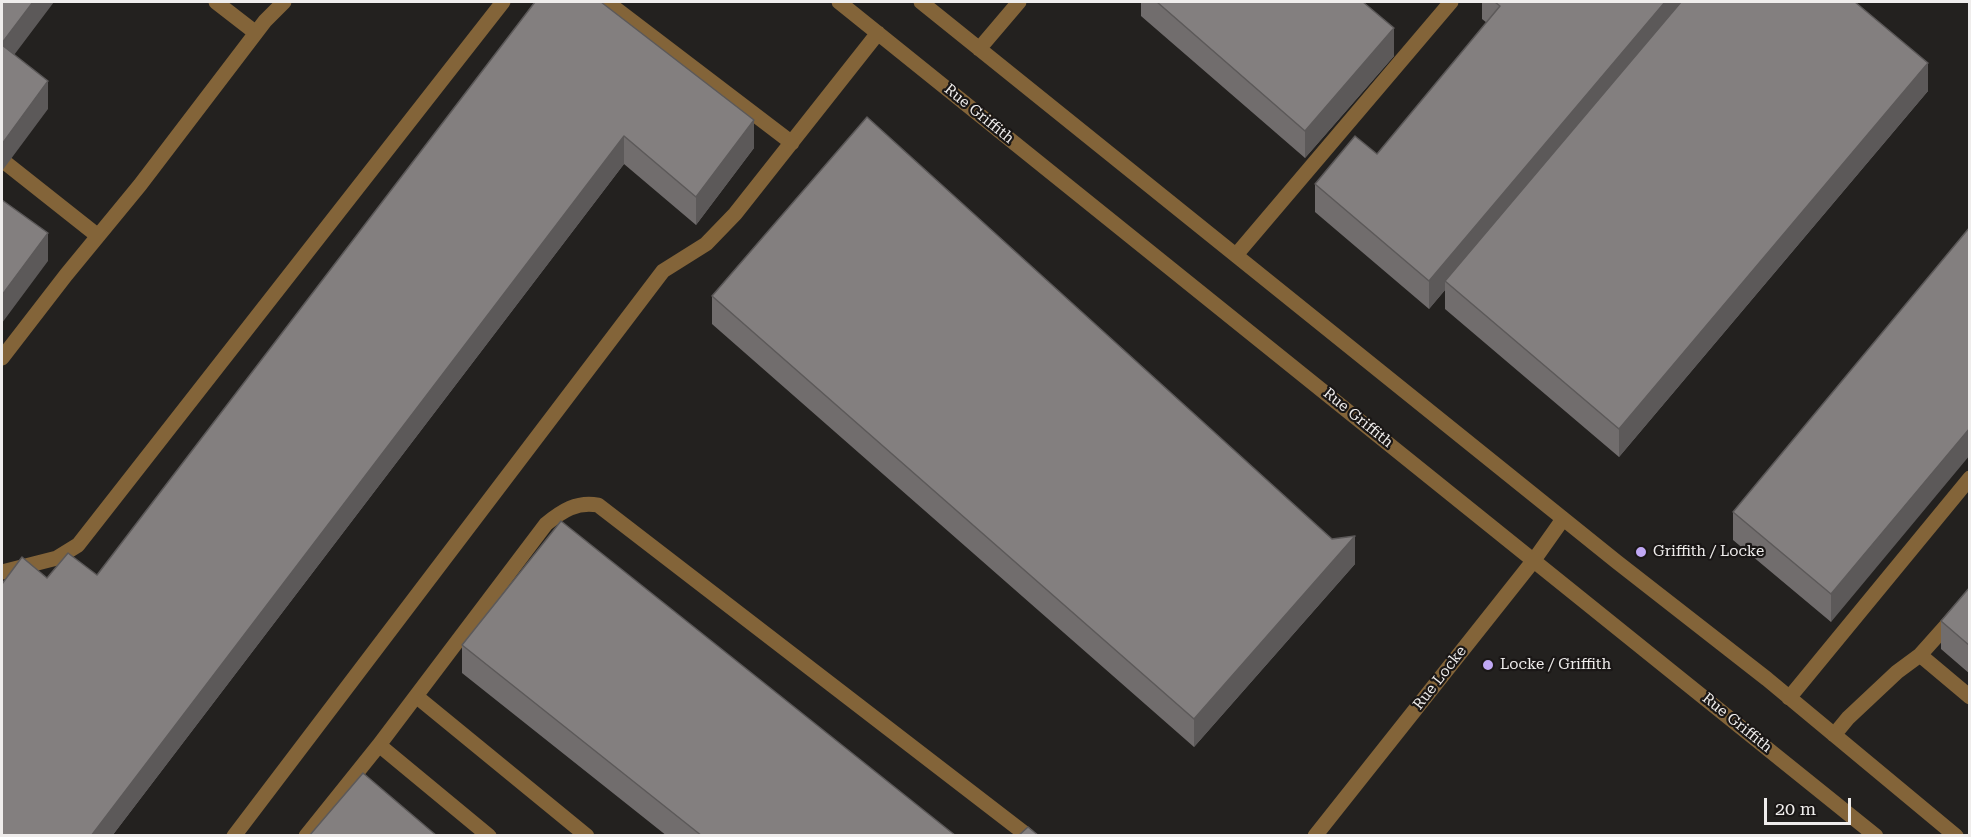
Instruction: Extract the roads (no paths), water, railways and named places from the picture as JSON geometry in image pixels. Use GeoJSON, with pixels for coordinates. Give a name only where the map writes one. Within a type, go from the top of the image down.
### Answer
{"type":"FeatureCollection","features":[{"type":"Feature","properties":{"kind":"street"},"geometry":{"type":"LineString","coordinates":[[216,2],[256,33]]}},
{"type":"Feature","properties":{"kind":"street"},"geometry":{"type":"LineString","coordinates":[[2,358],[140,185],[265,21],[284,2]]}},
{"type":"Feature","properties":{"kind":"street"},"geometry":{"type":"LineString","coordinates":[[2,572],[57,558],[78,545],[503,2]]}},
{"type":"Feature","properties":{"kind":"street"},"geometry":{"type":"LineString","coordinates":[[608,2],[792,143]]}},
{"type":"Feature","properties":{"kind":"street","name":"Rue Griffith"},"geometry":{"type":"LineString","coordinates":[[839,2],[1876,836]]}},
{"type":"Feature","properties":{"kind":"street"},"geometry":{"type":"LineString","coordinates":[[921,2],[1789,698],[1952,834]]}},
{"type":"Feature","properties":{"kind":"street"},"geometry":{"type":"LineString","coordinates":[[979,49],[1019,2]]}},
{"type":"Feature","properties":{"kind":"street"},"geometry":{"type":"LineString","coordinates":[[1236,255],[1451,2]]}},
{"type":"Feature","properties":{"kind":"street"},"geometry":{"type":"LineString","coordinates":[[234,836],[663,271],[706,244],[735,214],[878,33]]}},
{"type":"Feature","properties":{"kind":"street"},"geometry":{"type":"LineString","coordinates":[[7,164],[98,236]]}},
{"type":"Feature","properties":{"kind":"street"},"geometry":{"type":"LineString","coordinates":[[1789,698],[1970,478]]}},
{"type":"Feature","properties":{"kind":"street"},"geometry":{"type":"LineString","coordinates":[[306,836],[379,746],[546,524],[571,507],[585,503],[598,505],[1028,836]]}},
{"type":"Feature","properties":{"kind":"street","name":"Rue Locke"},"geometry":{"type":"LineString","coordinates":[[1315,836],[1534,560],[1563,519]]}},
{"type":"Feature","properties":{"kind":"street"},"geometry":{"type":"LineString","coordinates":[[1834,735],[1848,718],[1897,672],[1920,655],[1970,598]]}},
{"type":"Feature","properties":{"kind":"street"},"geometry":{"type":"LineString","coordinates":[[1920,655],[1970,697]]}},
{"type":"Feature","properties":{"kind":"street"},"geometry":{"type":"LineString","coordinates":[[416,696],[587,836]]}},
{"type":"Feature","properties":{"kind":"street"},"geometry":{"type":"LineString","coordinates":[[379,746],[489,836]]}},
{"type":"Feature","properties":{"kind":"place","name":"Griffith / Locke"},"geometry":{"type":"Point","coordinates":[1641,552]}},
{"type":"Feature","properties":{"kind":"place","name":"Locke / Griffith"},"geometry":{"type":"Point","coordinates":[1488,665]}}]}
